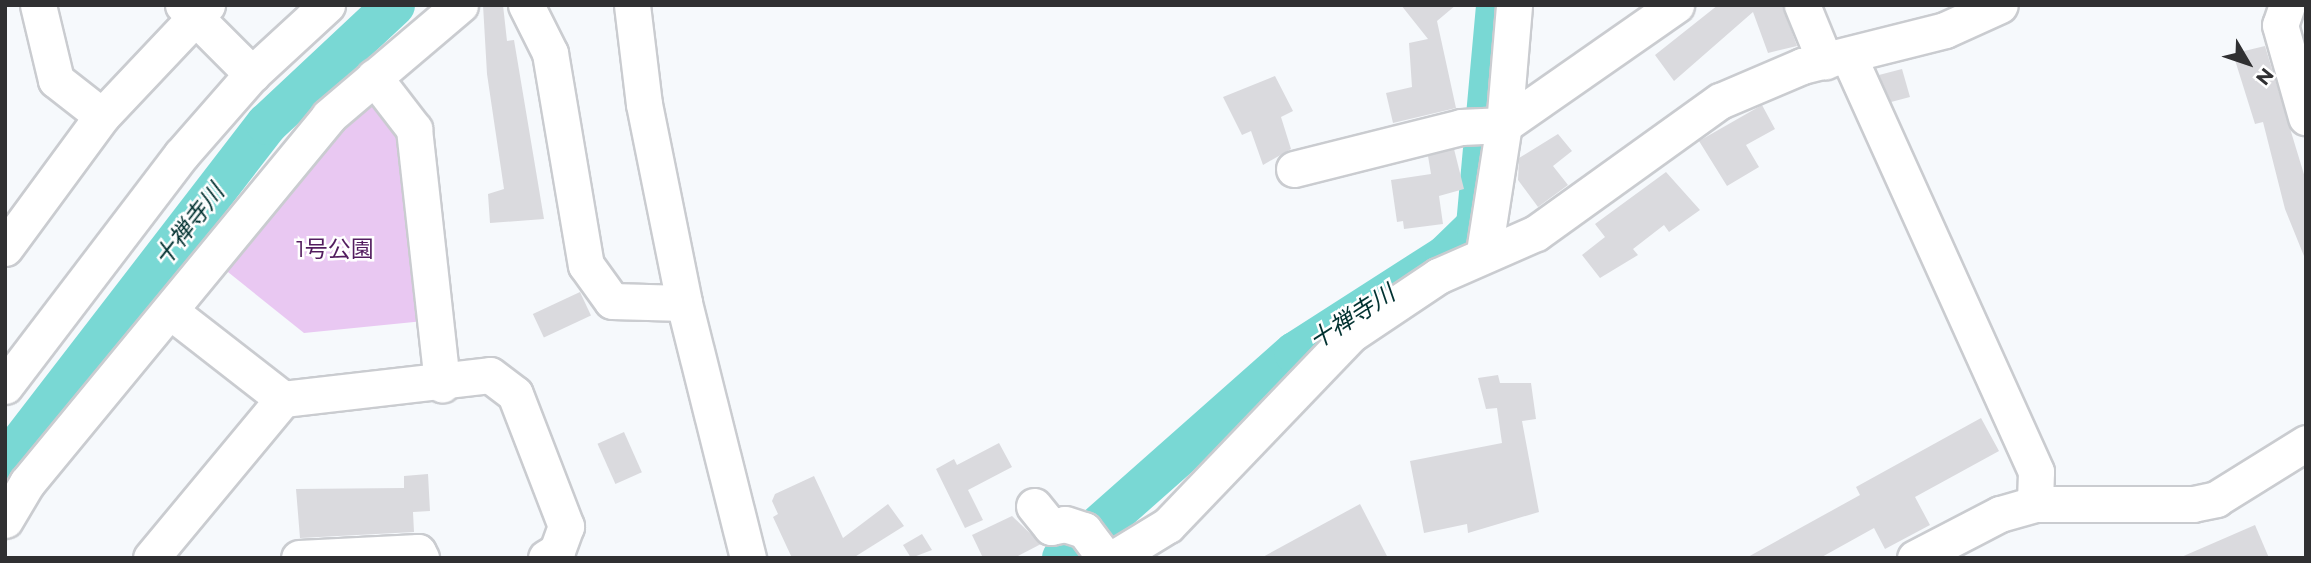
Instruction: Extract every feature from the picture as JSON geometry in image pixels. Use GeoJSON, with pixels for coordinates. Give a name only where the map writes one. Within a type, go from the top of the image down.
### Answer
{"type":"FeatureCollection","features":[{"type":"Feature","properties":{"kind":"street"},"geometry":{"type":"LineString","coordinates":[[38,5],[57,80],[102,116]]}},
{"type":"Feature","properties":{"kind":"street"},"geometry":{"type":"LineString","coordinates":[[5,386],[181,155],[252,74],[327,5]]}},
{"type":"Feature","properties":{"kind":"street"},"geometry":{"type":"LineString","coordinates":[[5,520],[27,483],[329,116],[460,5]]}},
{"type":"Feature","properties":{"kind":"street"},"geometry":{"type":"LineString","coordinates":[[526,5],[550,53],[586,265],[612,301],[684,303]]}},
{"type":"Feature","properties":{"kind":"street"},"geometry":{"type":"LineString","coordinates":[[632,5],[644,104],[684,303],[748,558]]}},
{"type":"Feature","properties":{"kind":"street"},"geometry":{"type":"LineString","coordinates":[[1484,252],[1493,125],[1514,5]]}},
{"type":"Feature","properties":{"kind":"street"},"geometry":{"type":"LineString","coordinates":[[1294,169],[1493,125],[1675,5]]}},
{"type":"Feature","properties":{"kind":"street"},"geometry":{"type":"LineString","coordinates":[[1802,5],[1837,58],[2036,472],[2035,504]]}},
{"type":"Feature","properties":{"kind":"street"},"geometry":{"type":"LineString","coordinates":[[2287,5],[2280,24],[2306,117]]}},
{"type":"Feature","properties":{"kind":"street"},"geometry":{"type":"LineString","coordinates":[[1034,506],[1051,527],[1065,524],[1084,530],[1122,556],[1168,525],[1350,335],[1484,252],[1536,233],[1720,101],[1837,58],[1945,30],[1994,7]]}},
{"type":"Feature","properties":{"kind":"street"},"geometry":{"type":"LineString","coordinates":[[6,244],[102,116],[195,9],[252,74]]}},
{"type":"Feature","properties":{"kind":"street"},"geometry":{"type":"LineString","coordinates":[[374,77],[414,129],[442,384]]}},
{"type":"Feature","properties":{"kind":"street"},"geometry":{"type":"LineString","coordinates":[[170,311],[283,399],[442,384],[490,375],[515,394],[566,526],[556,551],[546,558]]}},
{"type":"Feature","properties":{"kind":"street"},"geometry":{"type":"LineString","coordinates":[[151,558],[283,399]]}},
{"type":"Feature","properties":{"kind":"street"},"geometry":{"type":"LineString","coordinates":[[1915,558],[2000,513],[2035,504],[2193,504],[2216,499],[2306,443]]}},
{"type":"Feature","properties":{"kind":"street"},"geometry":{"type":"LineString","coordinates":[[299,558],[418,552],[421,558]]}},
{"type":"Feature","properties":{"kind":"green space","name":"1号公園"},"geometry":{"type":"Polygon","coordinates":[[[363,101],[381,102],[397,123],[424,321],[304,333],[218,264],[363,101]]]}},
{"type":"Feature","properties":{"kind":"building"},"geometry":{"type":"Polygon","coordinates":[[[483,5],[503,5],[507,41],[514,40],[544,219],[490,223],[488,194],[504,189],[487,74],[483,5]]]}},
{"type":"Feature","properties":{"kind":"building"},"geometry":{"type":"Polygon","coordinates":[[[1401,5],[1456,5],[1437,21],[1456,108],[1393,123],[1386,93],[1412,87],[1409,43],[1428,39],[1401,5]]]}},
{"type":"Feature","properties":{"kind":"building"},"geometry":{"type":"Polygon","coordinates":[[[1718,5],[1782,5],[1797,46],[1768,53],[1753,12],[1674,81],[1655,55],[1718,5]]]}},
{"type":"Feature","properties":{"kind":"building"},"geometry":{"type":"Polygon","coordinates":[[[2265,46],[2306,181],[2306,261],[2285,209],[2263,122],[2255,124],[2235,60],[2241,58],[2240,52],[2265,46]]]}},
{"type":"Feature","properties":{"kind":"building"},"geometry":{"type":"Polygon","coordinates":[[[1902,69],[1910,97],[1891,102],[1879,75],[1902,69]]]}},
{"type":"Feature","properties":{"kind":"building"},"geometry":{"type":"Polygon","coordinates":[[[1275,76],[1293,111],[1281,117],[1291,149],[1263,165],[1251,131],[1242,135],[1223,97],[1275,76]]]}},
{"type":"Feature","properties":{"kind":"building"},"geometry":{"type":"Polygon","coordinates":[[[1762,105],[1775,129],[1746,145],[1759,167],[1727,186],[1699,141],[1762,105]]]}},
{"type":"Feature","properties":{"kind":"building"},"geometry":{"type":"Polygon","coordinates":[[[1558,134],[1572,151],[1553,166],[1568,185],[1538,207],[1518,180],[1519,158],[1558,134]]]}},
{"type":"Feature","properties":{"kind":"building"},"geometry":{"type":"Polygon","coordinates":[[[1454,149],[1464,189],[1439,196],[1443,224],[1404,229],[1403,221],[1397,222],[1391,180],[1431,174],[1428,156],[1454,149]]]}},
{"type":"Feature","properties":{"kind":"building"},"geometry":{"type":"Polygon","coordinates":[[[1666,172],[1700,210],[1669,232],[1664,225],[1633,249],[1638,255],[1600,278],[1582,255],[1605,237],[1595,224],[1666,172]]]}},
{"type":"Feature","properties":{"kind":"building"},"geometry":{"type":"Polygon","coordinates":[[[580,292],[591,316],[544,338],[533,314],[580,292]]]}},
{"type":"Feature","properties":{"kind":"building"},"geometry":{"type":"Polygon","coordinates":[[[1498,375],[1500,383],[1531,383],[1536,419],[1522,421],[1539,512],[1468,533],[1467,524],[1424,533],[1410,461],[1502,443],[1497,408],[1486,409],[1478,378],[1498,375]]]}},
{"type":"Feature","properties":{"kind":"building"},"geometry":{"type":"Polygon","coordinates":[[[1981,418],[1999,451],[1915,497],[1930,525],[1885,549],[1874,528],[1820,558],[1746,558],[1860,495],[1856,487],[1981,418]]]}},
{"type":"Feature","properties":{"kind":"building"},"geometry":{"type":"Polygon","coordinates":[[[624,432],[642,472],[615,484],[598,444],[624,432]]]}},
{"type":"Feature","properties":{"kind":"building"},"geometry":{"type":"Polygon","coordinates":[[[999,443],[1012,467],[968,490],[983,520],[965,528],[936,469],[954,459],[957,465],[999,443]]]}},
{"type":"Feature","properties":{"kind":"building"},"geometry":{"type":"Polygon","coordinates":[[[428,474],[430,511],[413,512],[414,532],[300,538],[296,489],[404,488],[404,476],[428,474]]]}},
{"type":"Feature","properties":{"kind":"building"},"geometry":{"type":"Polygon","coordinates":[[[814,476],[843,538],[888,504],[904,526],[853,558],[792,558],[773,517],[778,514],[772,501],[775,494],[814,476]]]}},
{"type":"Feature","properties":{"kind":"building"},"geometry":{"type":"Polygon","coordinates":[[[1360,504],[1388,558],[1261,558],[1360,504]]]}},
{"type":"Feature","properties":{"kind":"building"},"geometry":{"type":"Polygon","coordinates":[[[1012,516],[1041,544],[1014,558],[983,558],[972,535],[1012,516]]]}},
{"type":"Feature","properties":{"kind":"building"},"geometry":{"type":"Polygon","coordinates":[[[2255,525],[2269,558],[2179,558],[2255,525]]]}},
{"type":"Feature","properties":{"kind":"building"},"geometry":{"type":"Polygon","coordinates":[[[922,534],[932,550],[911,558],[903,545],[922,534]]]}},
{"type":"Feature","properties":{"kind":"waterway","name":"十禅寺川"},"geometry":{"type":"LineString","coordinates":[[5,464],[267,124],[394,5]]}},
{"type":"Feature","properties":{"kind":"waterway","name":"十禅寺川"},"geometry":{"type":"LineString","coordinates":[[1063,558],[1295,353],[1446,256],[1477,226],[1497,5]]}}]}
